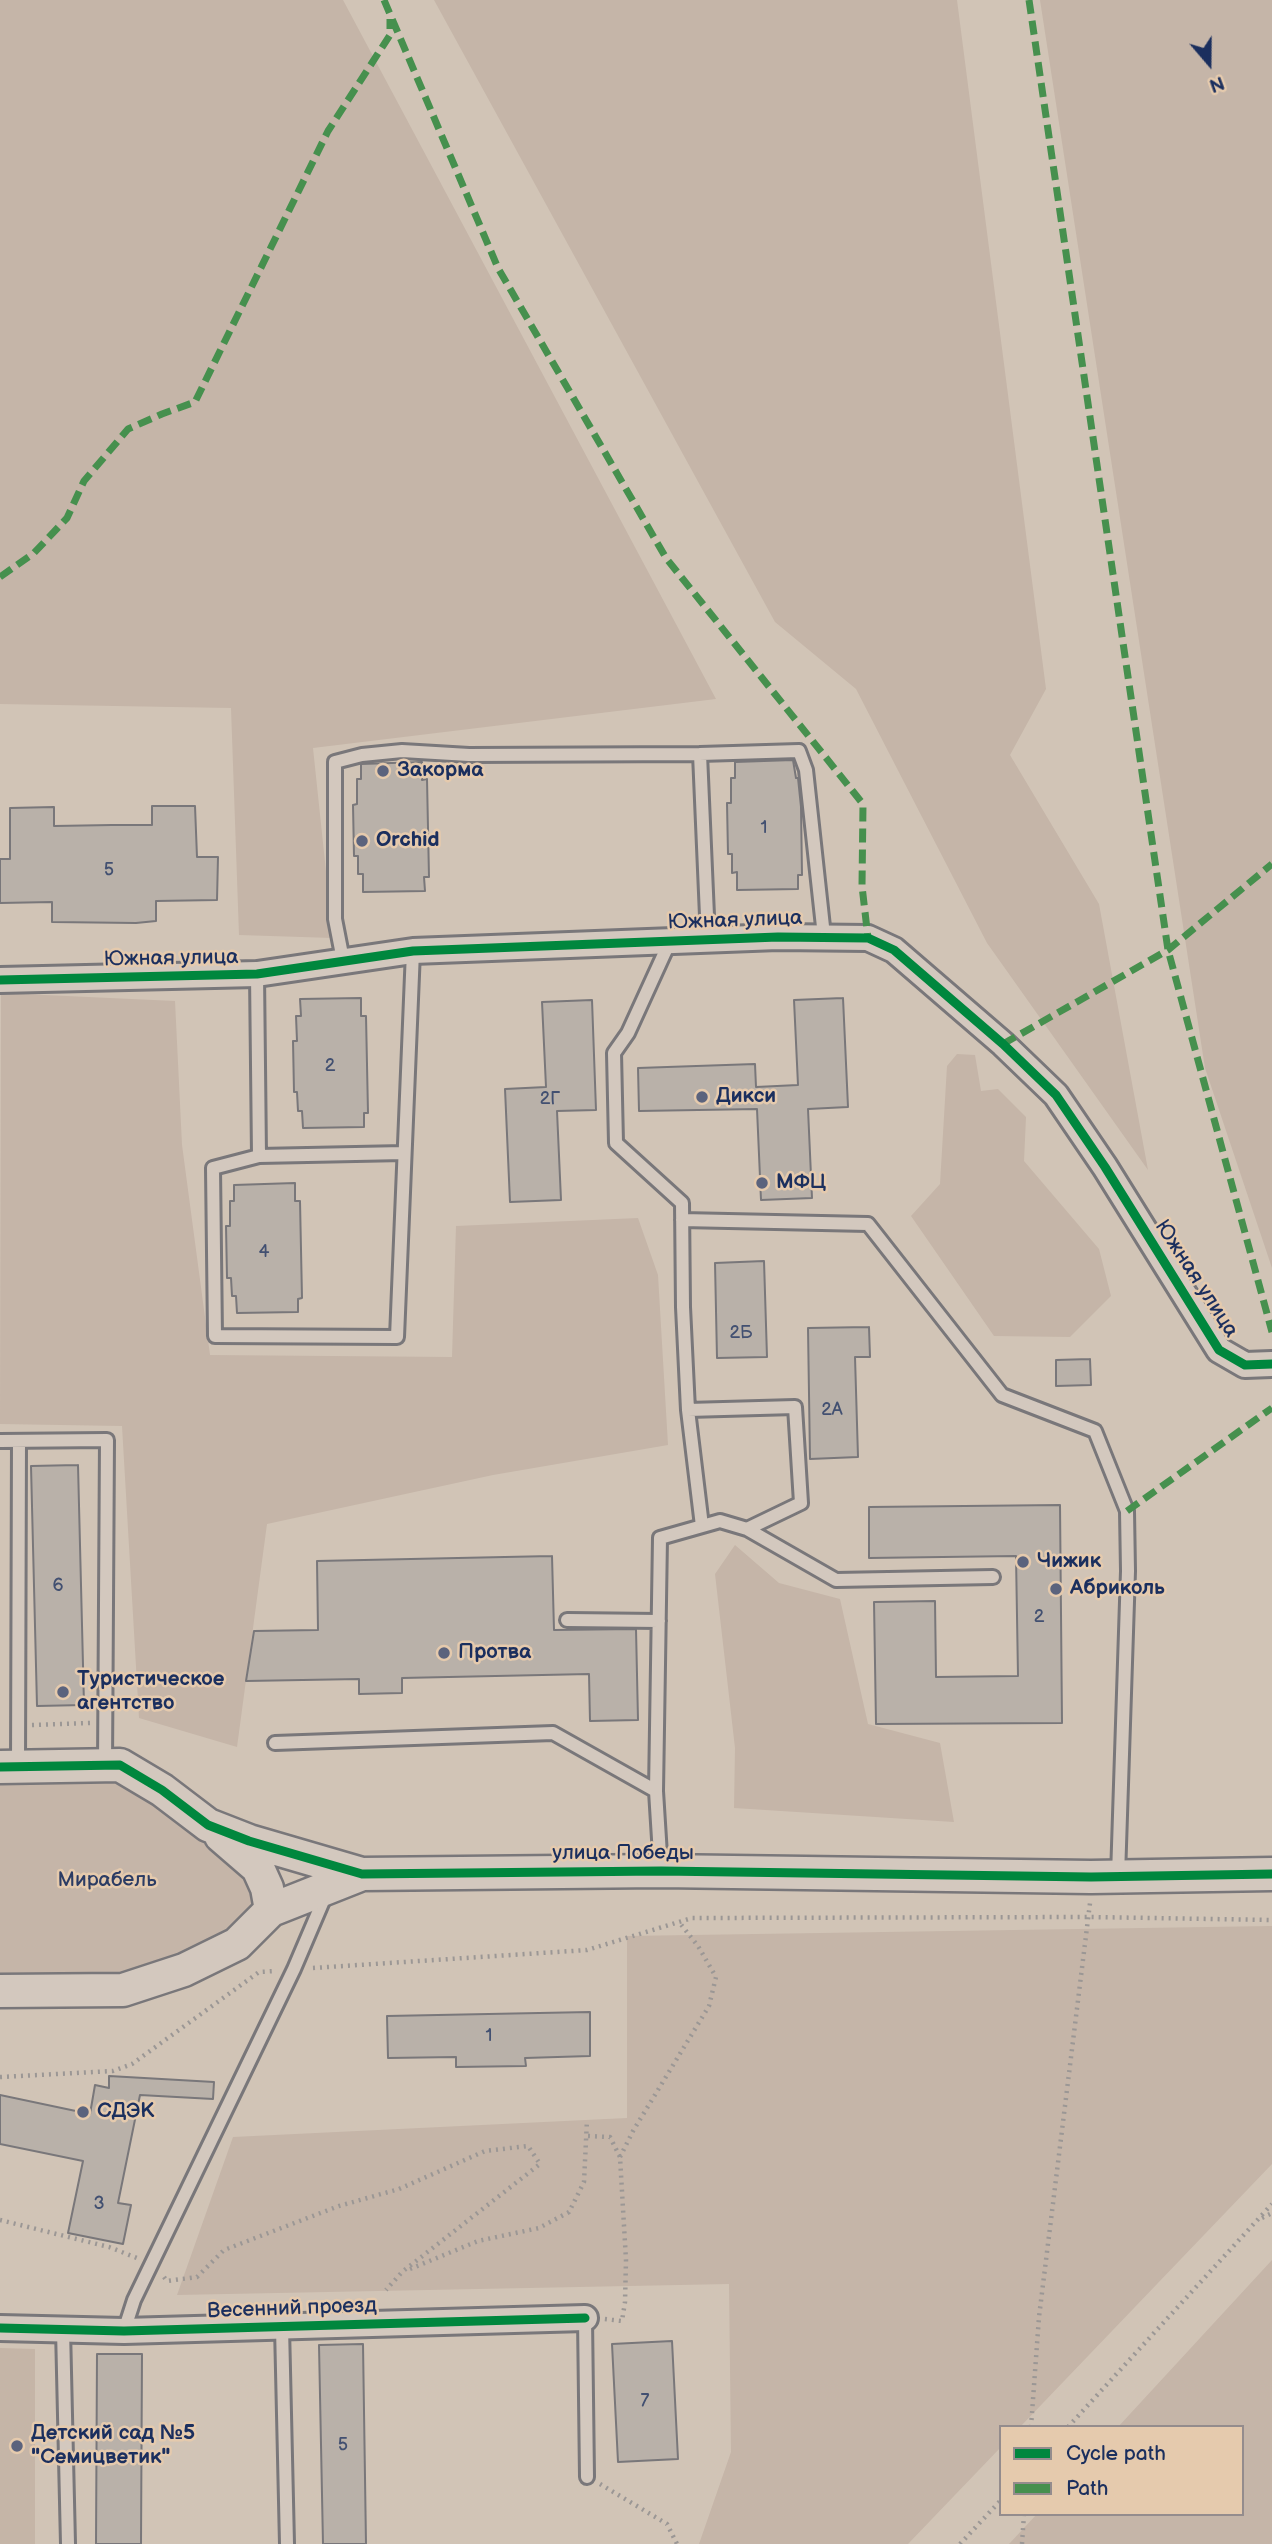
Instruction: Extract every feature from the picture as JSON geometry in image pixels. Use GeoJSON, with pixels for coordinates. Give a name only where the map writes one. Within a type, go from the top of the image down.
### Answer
{"type":"FeatureCollection","features":[{"type":"Feature","properties":{"kind":"street","name":"Южная улица"},"geometry":{"type":"LineString","coordinates":[[0,980],[257,974],[414,951],[708,939],[824,936],[868,938],[894,950],[1003,1044],[1056,1094],[1105,1167],[1219,1350],[1245,1365],[1272,1364]]}},
{"type":"Feature","properties":{"kind":"street","name":"улица Победы"},"geometry":{"type":"LineString","coordinates":[[9,1767],[120,1765],[162,1790],[208,1825],[249,1841],[362,1874],[661,1871],[1105,1877],[1272,1874]]}},
{"type":"Feature","properties":{"kind":"street"},"geometry":{"type":"LineString","coordinates":[[208,1825],[258,1868],[267,1888],[271,1910]]}},
{"type":"Feature","properties":{"kind":"street","name":"улица Победы"},"geometry":{"type":"LineString","coordinates":[[0,1991],[123,1990],[184,1970],[237,1944],[271,1910],[362,1874]]}},
{"type":"Feature","properties":{"kind":"street","name":"Весенний проезд"},"geometry":{"type":"LineString","coordinates":[[0,2328],[124,2331],[585,2318]]}},
{"type":"Feature","properties":{"kind":"lane"},"geometry":{"type":"LineString","coordinates":[[343,960],[335,919],[335,762],[362,755],[402,751],[469,755],[799,751],[806,770],[824,936]]}},
{"type":"Feature","properties":{"kind":"lane"},"geometry":{"type":"LineString","coordinates":[[700,754],[708,939]]}},
{"type":"Feature","properties":{"kind":"lane"},"geometry":{"type":"LineString","coordinates":[[670,941],[628,1033],[614,1053],[616,1143],[682,1203],[688,1410],[702,1526]]}},
{"type":"Feature","properties":{"kind":"lane"},"geometry":{"type":"LineString","coordinates":[[404,1153],[259,1156],[213,1168],[215,1336],[397,1337],[414,951]]}},
{"type":"Feature","properties":{"kind":"lane"},"geometry":{"type":"LineString","coordinates":[[257,974],[259,1156]]}},
{"type":"Feature","properties":{"kind":"lane"},"geometry":{"type":"LineString","coordinates":[[682,1220],[869,1224],[1002,1395],[1095,1430],[1127,1511],[1128,1571],[1105,1877]]}},
{"type":"Feature","properties":{"kind":"lane"},"geometry":{"type":"LineString","coordinates":[[688,1410],[796,1407],[801,1503],[747,1529]]}},
{"type":"Feature","properties":{"kind":"lane"},"geometry":{"type":"LineString","coordinates":[[0,1441],[107,1440],[105,1766]]}},
{"type":"Feature","properties":{"kind":"lane"},"geometry":{"type":"LineString","coordinates":[[9,1767],[19,1726],[19,1441]]}},
{"type":"Feature","properties":{"kind":"lane"},"geometry":{"type":"LineString","coordinates":[[661,1871],[656,1791],[660,1538],[720,1521],[747,1529],[836,1580],[993,1577]]}},
{"type":"Feature","properties":{"kind":"lane"},"geometry":{"type":"LineString","coordinates":[[567,1620],[659,1621]]}},
{"type":"Feature","properties":{"kind":"lane"},"geometry":{"type":"LineString","coordinates":[[275,1743],[553,1732],[656,1791]]}},
{"type":"Feature","properties":{"kind":"lane"},"geometry":{"type":"LineString","coordinates":[[124,2331],[134,2300],[294,1969],[329,1887]]}},
{"type":"Feature","properties":{"kind":"lane"},"geometry":{"type":"LineString","coordinates":[[585,2318],[587,2477]]}},
{"type":"Feature","properties":{"kind":"lane"},"geometry":{"type":"LineString","coordinates":[[282,2327],[287,2544]]}},
{"type":"Feature","properties":{"kind":"lane"},"geometry":{"type":"LineString","coordinates":[[63,2329],[68,2544]]}},
{"type":"Feature","properties":{"kind":"path"},"geometry":{"type":"LineString","coordinates":[[19,1726],[106,1722]]}},
{"type":"Feature","properties":{"kind":"path"},"geometry":{"type":"LineString","coordinates":[[1031,2425],[1039,2317],[1090,1917],[1105,1877]]}},
{"type":"Feature","properties":{"kind":"path"},"geometry":{"type":"LineString","coordinates":[[0,2077],[113,2071],[132,2064],[259,1972],[587,1950],[692,1918],[1090,1917],[1272,1920]]}},
{"type":"Feature","properties":{"kind":"path"},"geometry":{"type":"LineString","coordinates":[[620,2157],[709,2006],[716,1977],[698,1946],[679,1922]]}},
{"type":"Feature","properties":{"kind":"path"},"geometry":{"type":"LineString","coordinates":[[402,2272],[478,2241],[539,2228],[569,2212],[584,2182],[587,2120]]}},
{"type":"Feature","properties":{"kind":"path"},"geometry":{"type":"LineString","coordinates":[[585,2318],[622,2321],[626,2260],[620,2157],[610,2137],[587,2136]]}},
{"type":"Feature","properties":{"kind":"path"},"geometry":{"type":"LineString","coordinates":[[0,2220],[109,2247],[152,2264],[167,2281],[197,2277],[224,2250],[340,2206],[399,2189],[485,2151],[528,2146],[540,2164],[402,2272],[386,2290]]}},
{"type":"Feature","properties":{"kind":"path"},"geometry":{"type":"LineString","coordinates":[[1070,2425],[1272,2204]]}},
{"type":"Feature","properties":{"kind":"path"},"geometry":{"type":"LineString","coordinates":[[1258,2219],[1272,2213]]}},
{"type":"Feature","properties":{"kind":"path"},"geometry":{"type":"LineString","coordinates":[[587,2477],[667,2524],[677,2544]]}},
{"type":"Feature","properties":{"kind":"path"},"geometry":{"type":"LineString","coordinates":[[960,2544],[999,2502]]}},
{"type":"Feature","properties":{"kind":"path"},"geometry":{"type":"LineString","coordinates":[[1022,2544],[1024,2516]]}},
{"type":"Feature","properties":{"kind":"shaded area","name":"Детский сад №5 \"Семицветик\""},"geometry":{"type":"Polygon","coordinates":[[[0,2348],[35,2349],[35,2544],[0,2544],[0,2348]]]}},
{"type":"Feature","properties":{"kind":"green space"},"geometry":{"type":"Polygon","coordinates":[[[0,0],[343,0],[716,699],[313,748],[333,938],[239,935],[231,708],[0,704],[0,0]]]}},
{"type":"Feature","properties":{"kind":"green space"},"geometry":{"type":"Polygon","coordinates":[[[434,0],[957,0],[1046,689],[1010,755],[1099,904],[1148,1170],[987,943],[856,689],[775,622],[434,0]]]}},
{"type":"Feature","properties":{"kind":"green space"},"geometry":{"type":"Polygon","coordinates":[[[1040,0],[1272,0],[1272,1268],[1205,1068],[1040,0]]]}},
{"type":"Feature","properties":{"kind":"green space"},"geometry":{"type":"Polygon","coordinates":[[[1,993],[175,1001],[182,1145],[210,1355],[452,1357],[456,1226],[638,1218],[658,1275],[668,1445],[493,1475],[267,1524],[237,1747],[139,1718],[122,1426],[0,1424],[1,993]]]}},
{"type":"Feature","properties":{"kind":"green space"},"geometry":{"type":"Polygon","coordinates":[[[957,1054],[975,1055],[981,1091],[998,1089],[1026,1117],[1024,1161],[1099,1249],[1111,1296],[1070,1337],[994,1336],[911,1216],[940,1184],[947,1066],[957,1054]]]}},
{"type":"Feature","properties":{"kind":"green space"},"geometry":{"type":"Polygon","coordinates":[[[735,1545],[779,1583],[840,1599],[868,1724],[940,1743],[954,1822],[734,1808],[735,1748],[715,1574],[735,1545]]]}},
{"type":"Feature","properties":{"kind":"green space","name":"Мирабель"},"geometry":{"type":"Polygon","coordinates":[[[120,1765],[209,1825],[271,1910],[184,1970],[0,1991],[0,1767],[120,1765]]]}},
{"type":"Feature","properties":{"kind":"green space"},"geometry":{"type":"Polygon","coordinates":[[[1272,1926],[1272,2164],[1022,2425],[999,2425],[999,2449],[908,2544],[699,2544],[731,2452],[729,2284],[177,2295],[233,2137],[627,2118],[627,1936],[1272,1926]]]}},
{"type":"Feature","properties":{"kind":"green space"},"geometry":{"type":"Polygon","coordinates":[[[1272,2260],[1272,2544],[1009,2544],[1035,2516],[1244,2516],[1244,2425],[1120,2425],[1272,2260]]]}},
{"type":"Feature","properties":{"kind":"building"},"geometry":{"type":"Polygon","coordinates":[[[793,760],[801,807],[802,875],[798,875],[798,889],[737,890],[737,872],[732,873],[732,854],[728,854],[727,803],[731,803],[731,778],[735,778],[735,762],[793,760]]]}},
{"type":"Feature","properties":{"kind":"building"},"geometry":{"type":"Polygon","coordinates":[[[422,762],[422,780],[427,779],[429,877],[424,877],[425,891],[363,892],[363,874],[358,874],[358,856],[354,856],[353,805],[357,804],[357,779],[361,779],[361,764],[422,762]]]}},
{"type":"Feature","properties":{"kind":"building"},"geometry":{"type":"Polygon","coordinates":[[[152,806],[195,806],[197,857],[218,857],[217,900],[156,901],[156,921],[136,923],[52,922],[52,902],[0,903],[0,859],[10,859],[10,808],[54,807],[54,826],[152,825],[152,806]]]}},
{"type":"Feature","properties":{"kind":"building"},"geometry":{"type":"Polygon","coordinates":[[[361,998],[361,1016],[366,1016],[368,1113],[364,1113],[364,1127],[303,1128],[302,1111],[298,1111],[297,1092],[294,1092],[293,1041],[297,1041],[296,1016],[301,1016],[300,999],[361,998]]]}},
{"type":"Feature","properties":{"kind":"building"},"geometry":{"type":"Polygon","coordinates":[[[843,998],[848,1107],[808,1109],[812,1198],[761,1200],[757,1109],[639,1111],[638,1068],[755,1064],[756,1087],[798,1085],[794,1000],[843,998]]]}},
{"type":"Feature","properties":{"kind":"building"},"geometry":{"type":"Polygon","coordinates":[[[592,1000],[596,1110],[557,1111],[561,1200],[510,1202],[505,1089],[546,1087],[542,1002],[592,1000]]]}},
{"type":"Feature","properties":{"kind":"building"},"geometry":{"type":"Polygon","coordinates":[[[295,1183],[295,1201],[300,1201],[302,1298],[298,1299],[298,1312],[237,1313],[231,1278],[227,1278],[226,1226],[230,1226],[230,1201],[234,1201],[234,1185],[295,1183]]]}},
{"type":"Feature","properties":{"kind":"building"},"geometry":{"type":"Polygon","coordinates":[[[764,1261],[767,1357],[717,1358],[715,1263],[764,1261]]]}},
{"type":"Feature","properties":{"kind":"building"},"geometry":{"type":"Polygon","coordinates":[[[869,1327],[870,1357],[855,1357],[858,1457],[810,1459],[808,1328],[869,1327]]]}},
{"type":"Feature","properties":{"kind":"building"},"geometry":{"type":"Polygon","coordinates":[[[1090,1359],[1091,1385],[1056,1386],[1056,1360],[1090,1359]]]}},
{"type":"Feature","properties":{"kind":"building"},"geometry":{"type":"Polygon","coordinates":[[[78,1465],[84,1705],[37,1706],[31,1466],[78,1465]]]}},
{"type":"Feature","properties":{"kind":"building"},"geometry":{"type":"Polygon","coordinates":[[[1060,1505],[1062,1723],[876,1724],[874,1602],[935,1601],[936,1677],[1018,1676],[1016,1556],[869,1558],[869,1507],[1060,1505]]]}},
{"type":"Feature","properties":{"kind":"building","name":"Протва"},"geometry":{"type":"Polygon","coordinates":[[[552,1556],[554,1630],[636,1629],[638,1720],[590,1721],[589,1674],[402,1678],[402,1693],[359,1694],[359,1679],[246,1681],[254,1631],[318,1630],[317,1561],[552,1556]]]}},
{"type":"Feature","properties":{"kind":"building"},"geometry":{"type":"Polygon","coordinates":[[[590,2012],[590,2056],[525,2058],[526,2066],[456,2067],[456,2057],[388,2058],[387,2016],[590,2012]]]}},
{"type":"Feature","properties":{"kind":"building"},"geometry":{"type":"Polygon","coordinates":[[[109,2076],[214,2082],[213,2099],[140,2095],[118,2203],[131,2205],[123,2244],[68,2233],[83,2161],[0,2144],[0,2095],[90,2114],[95,2085],[109,2088],[109,2076]]]}},
{"type":"Feature","properties":{"kind":"building"},"geometry":{"type":"Polygon","coordinates":[[[672,2341],[678,2459],[618,2462],[612,2344],[672,2341]]]}},
{"type":"Feature","properties":{"kind":"building"},"geometry":{"type":"Polygon","coordinates":[[[363,2344],[366,2544],[323,2544],[319,2345],[363,2344]]]}},
{"type":"Feature","properties":{"kind":"building"},"geometry":{"type":"Polygon","coordinates":[[[97,2354],[142,2354],[141,2544],[96,2544],[97,2354]]]}},
{"type":"Feature","properties":{"kind":"marked path"},"geometry":{"type":"LineString","coordinates":[[384,0],[498,268],[666,558],[863,804],[862,886],[868,938]]}},
{"type":"Feature","properties":{"kind":"marked path"},"geometry":{"type":"LineString","coordinates":[[1029,0],[1168,950],[1272,1332]]}},
{"type":"Feature","properties":{"kind":"marked path"},"geometry":{"type":"LineString","coordinates":[[0,577],[34,553],[67,518],[84,481],[128,429],[195,402],[328,131],[390,35],[390,19]]}},
{"type":"Feature","properties":{"kind":"marked path"},"geometry":{"type":"LineString","coordinates":[[1003,1044],[1168,950],[1272,864]]}},
{"type":"Feature","properties":{"kind":"marked path"},"geometry":{"type":"LineString","coordinates":[[1127,1511],[1272,1408]]}},
{"type":"Feature","properties":{"kind":"cycle path"},"geometry":{"type":"LineString","coordinates":[[0,980],[257,974],[413,951],[778,937],[868,938],[894,950],[1003,1044],[1056,1095],[1105,1167],[1219,1350],[1245,1365],[1272,1364]]}},
{"type":"Feature","properties":{"kind":"cycle path"},"geometry":{"type":"LineString","coordinates":[[0,1767],[120,1765],[162,1790],[208,1825],[249,1841],[362,1874],[661,1871],[1091,1877],[1272,1874]]}},
{"type":"Feature","properties":{"kind":"cycle path"},"geometry":{"type":"LineString","coordinates":[[0,2328],[124,2331],[585,2318]]}},
{"type":"Feature","properties":{"kind":"place","name":"Закорма"},"geometry":{"type":"Point","coordinates":[383,771]}},
{"type":"Feature","properties":{"kind":"place","name":"Orchid"},"geometry":{"type":"Point","coordinates":[362,841]}},
{"type":"Feature","properties":{"kind":"place","name":"Дикси"},"geometry":{"type":"Point","coordinates":[702,1097]}},
{"type":"Feature","properties":{"kind":"place","name":"МФЦ"},"geometry":{"type":"Point","coordinates":[762,1183]}},
{"type":"Feature","properties":{"kind":"place","name":"Чижик"},"geometry":{"type":"Point","coordinates":[1023,1562]}},
{"type":"Feature","properties":{"kind":"place","name":"Абриколь"},"geometry":{"type":"Point","coordinates":[1056,1589]}},
{"type":"Feature","properties":{"kind":"place","name":"Протва"},"geometry":{"type":"Point","coordinates":[444,1653]}},
{"type":"Feature","properties":{"kind":"place","name":"Туристическое агентство"},"geometry":{"type":"Point","coordinates":[63,1692]}},
{"type":"Feature","properties":{"kind":"place","name":"СДЭК"},"geometry":{"type":"Point","coordinates":[83,2112]}},
{"type":"Feature","properties":{"kind":"place","name":"Детский сад №5 \"Семицветик\""},"geometry":{"type":"Point","coordinates":[17,2446]}}]}
